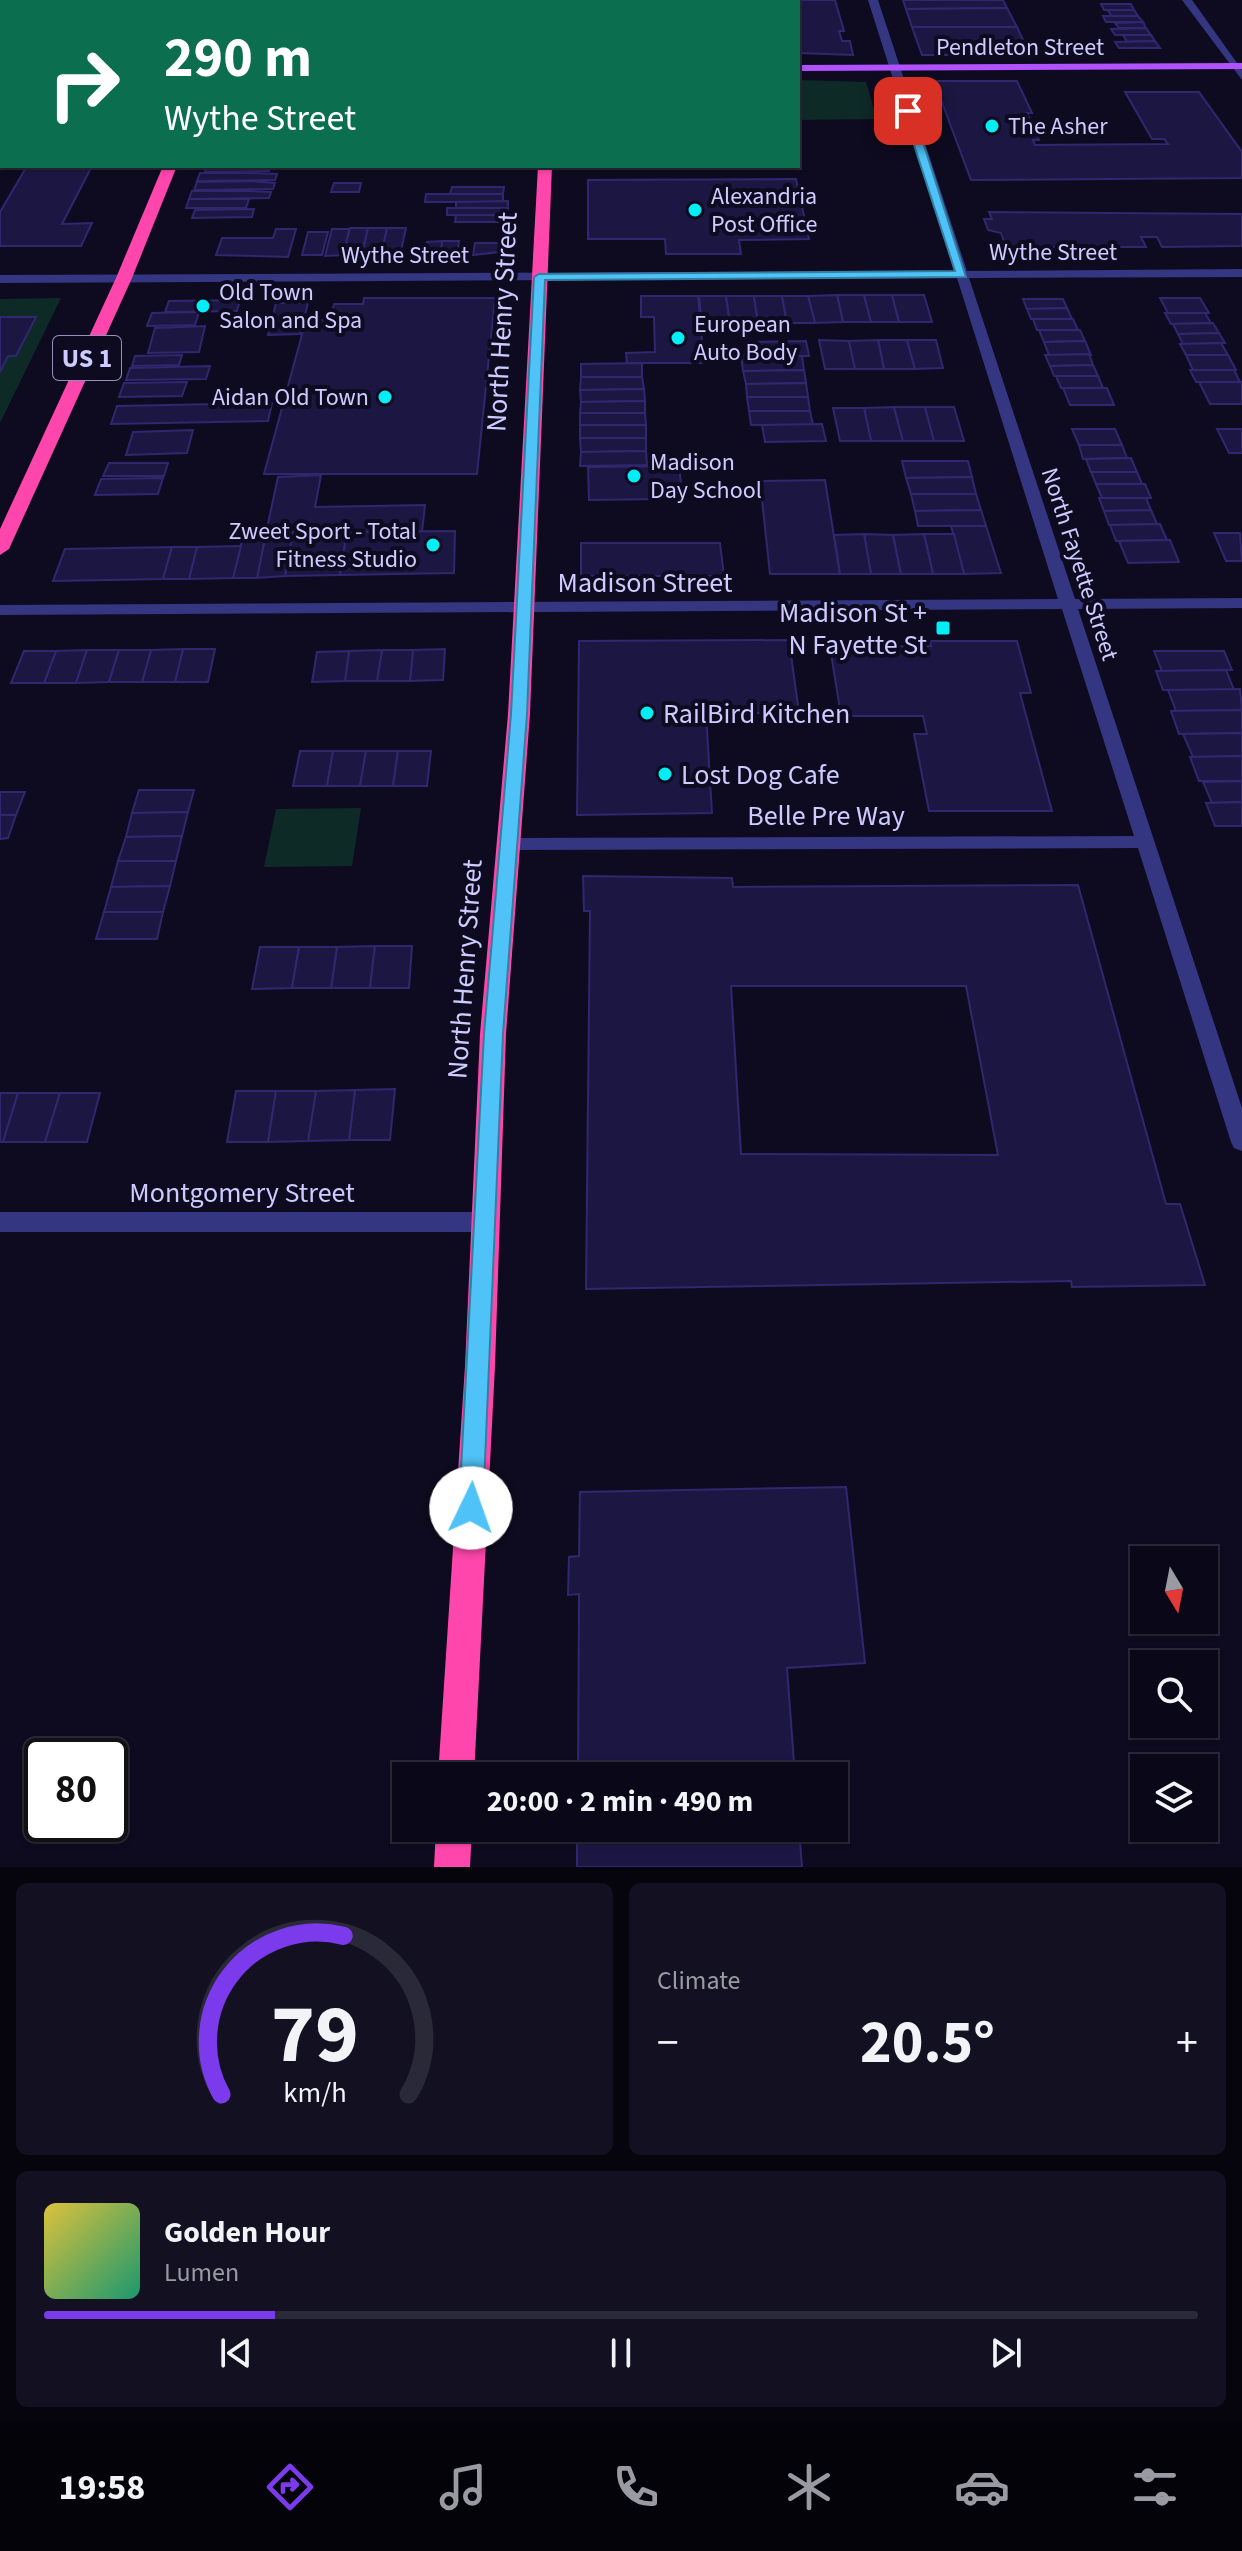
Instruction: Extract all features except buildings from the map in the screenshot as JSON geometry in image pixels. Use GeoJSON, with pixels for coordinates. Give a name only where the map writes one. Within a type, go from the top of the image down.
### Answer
{"type":"FeatureCollection","features":[{"type":"Feature","properties":{"kind":"highway","name":"US 1"},"geometry":{"type":"LineString","coordinates":[[0,549],[124,278],[169,168]]}},
{"type":"Feature","properties":{"kind":"highway","name":"North Henry Street"},"geometry":{"type":"LineString","coordinates":[[457,1762],[480,1366],[484,1222],[523,609],[545,168]]}},
{"type":"Feature","properties":{"kind":"highway"},"geometry":{"type":"LineString","coordinates":[[452,1867],[453,1842]]}},
{"type":"Feature","properties":{"kind":"main road","name":"Pendleton Street"},"geometry":{"type":"LineString","coordinates":[[800,68],[1238,66]]}},
{"type":"Feature","properties":{"kind":"street","name":"North Fayette Street"},"geometry":{"type":"LineString","coordinates":[[873,0],[1242,1142]]}},
{"type":"Feature","properties":{"kind":"street"},"geometry":{"type":"LineString","coordinates":[[1187,0],[1238,66],[1242,77]]}},
{"type":"Feature","properties":{"kind":"street","name":"Wythe Street"},"geometry":{"type":"LineString","coordinates":[[0,279],[1242,273]]}},
{"type":"Feature","properties":{"kind":"street","name":"Madison Street"},"geometry":{"type":"LineString","coordinates":[[0,610],[1242,603]]}},
{"type":"Feature","properties":{"kind":"street","name":"Belle Pre Way"},"geometry":{"type":"LineString","coordinates":[[508,844],[1144,842]]}},
{"type":"Feature","properties":{"kind":"street","name":"Montgomery Street"},"geometry":{"type":"LineString","coordinates":[[0,1222],[484,1222]]}},
{"type":"Feature","properties":{"kind":"green space"},"geometry":{"type":"Polygon","coordinates":[[[800,80],[866,82],[877,119],[800,120],[800,80]]]}},
{"type":"Feature","properties":{"kind":"green space"},"geometry":{"type":"Polygon","coordinates":[[[61,298],[0,423],[0,299],[61,298]]]}},
{"type":"Feature","properties":{"kind":"green space"},"geometry":{"type":"Polygon","coordinates":[[[361,808],[352,866],[264,867],[276,809],[361,808]]]}},
{"type":"Feature","properties":{"kind":"place","name":"The Asher"},"geometry":{"type":"Point","coordinates":[992,126]}},
{"type":"Feature","properties":{"kind":"place","name":"Alexandria Post Office"},"geometry":{"type":"Point","coordinates":[695,210]}},
{"type":"Feature","properties":{"kind":"place","name":"Old Town Salon and Spa"},"geometry":{"type":"Point","coordinates":[203,306]}},
{"type":"Feature","properties":{"kind":"place","name":"European Auto Body"},"geometry":{"type":"Point","coordinates":[678,338]}},
{"type":"Feature","properties":{"kind":"place","name":"Aidan Old Town"},"geometry":{"type":"Point","coordinates":[385,397]}},
{"type":"Feature","properties":{"kind":"place","name":"Madison Day School"},"geometry":{"type":"Point","coordinates":[634,476]}},
{"type":"Feature","properties":{"kind":"place","name":"Zweet Sport - Total Fitness Studio"},"geometry":{"type":"Point","coordinates":[433,545]}},
{"type":"Feature","properties":{"kind":"place","name":"Madison St + N Fayette St"},"geometry":{"type":"Point","coordinates":[943,628]}},
{"type":"Feature","properties":{"kind":"place","name":"RailBird Kitchen"},"geometry":{"type":"Point","coordinates":[647,713]}},
{"type":"Feature","properties":{"kind":"place","name":"Lost Dog Cafe"},"geometry":{"type":"Point","coordinates":[665,774]}},
{"type":"Feature","properties":{"kind":"route"},"geometry":{"type":"LineString","coordinates":[[471,1508],[480,1366],[493,1034],[519,714],[539,277],[962,275],[908,111]]}}]}
